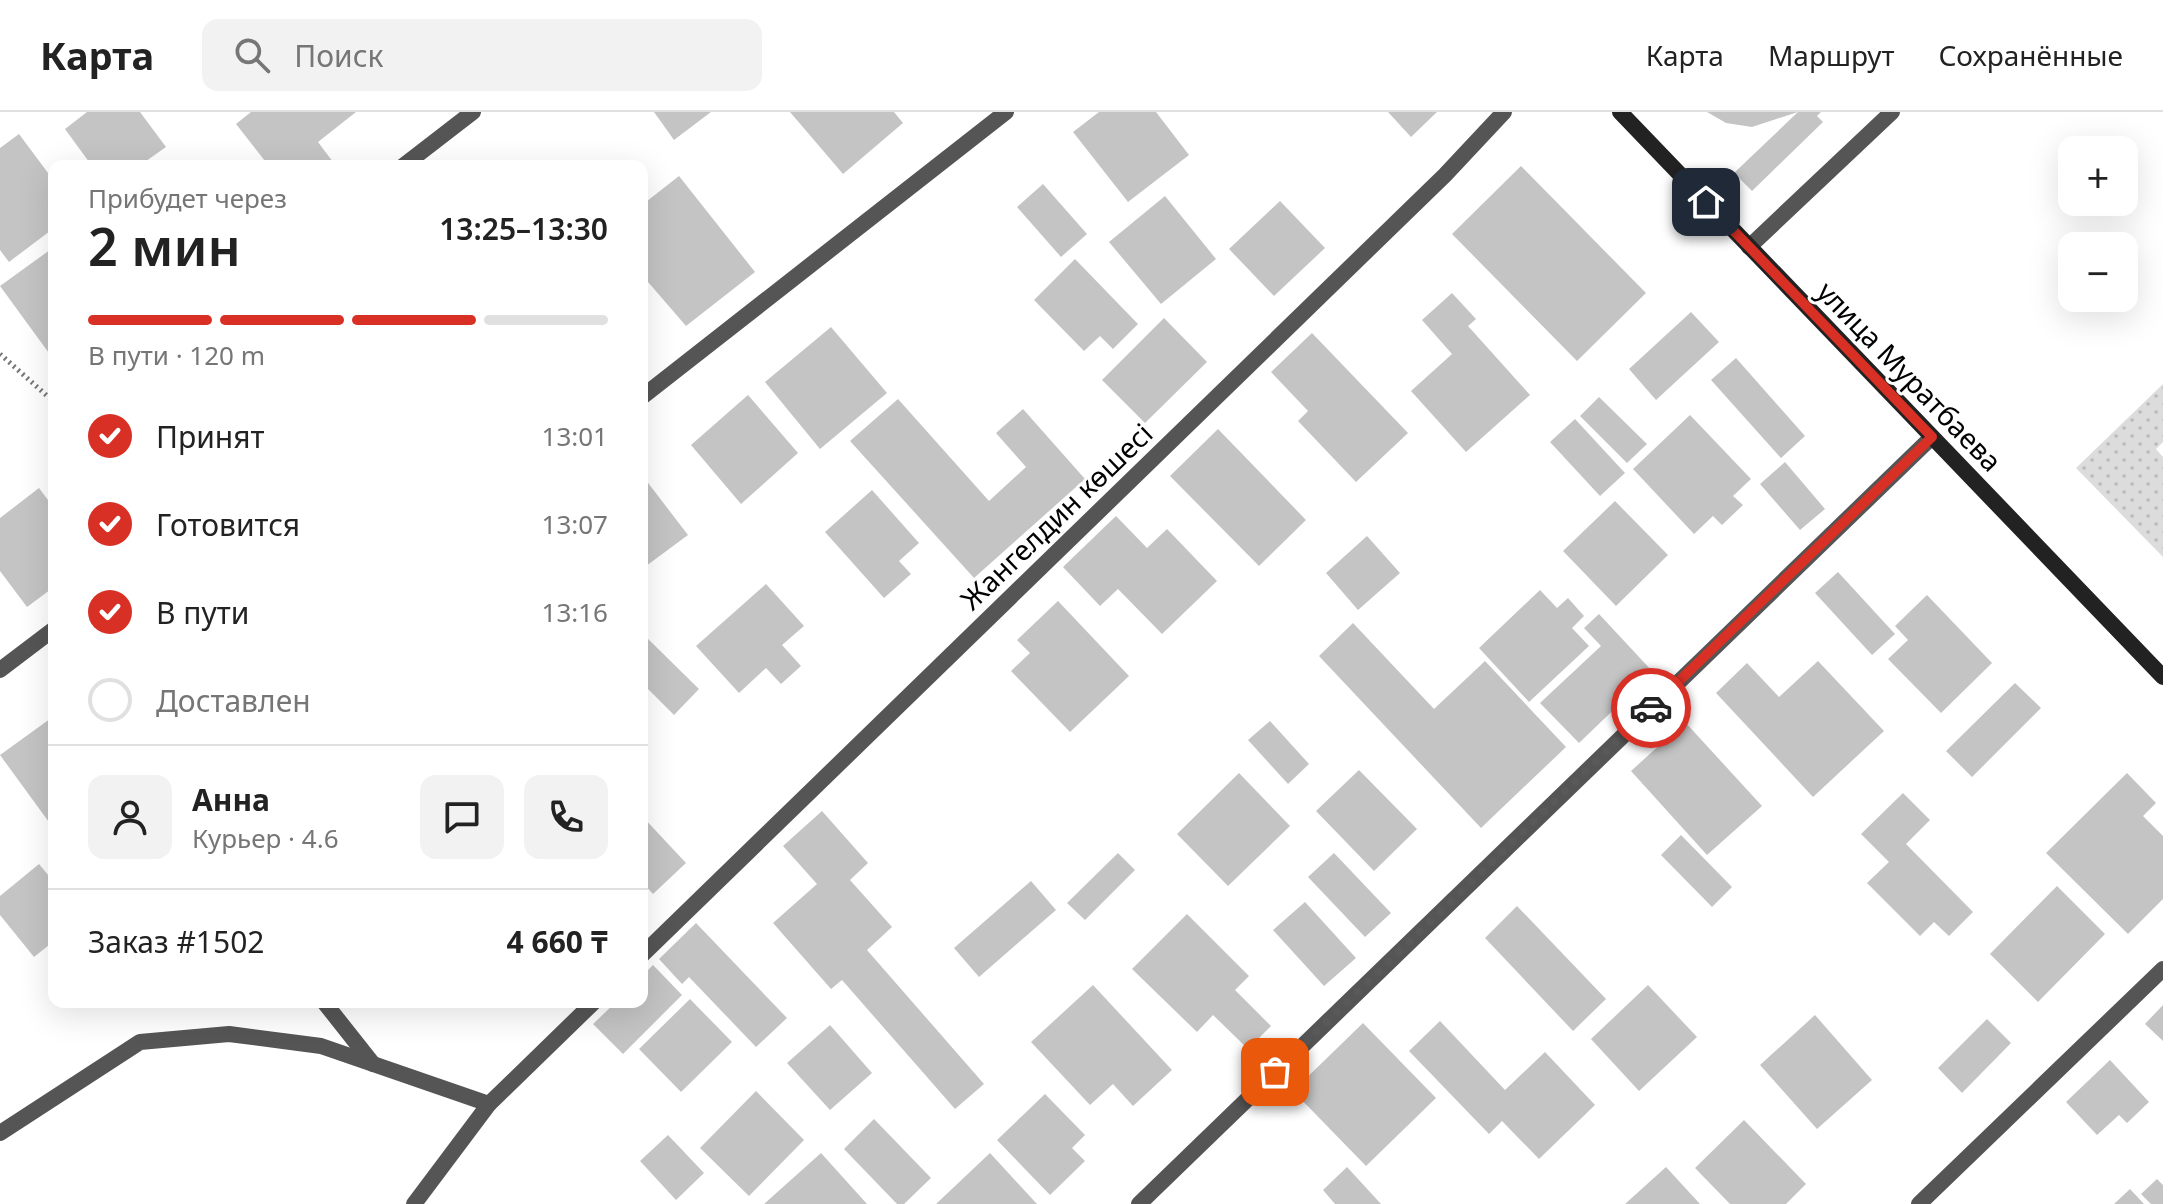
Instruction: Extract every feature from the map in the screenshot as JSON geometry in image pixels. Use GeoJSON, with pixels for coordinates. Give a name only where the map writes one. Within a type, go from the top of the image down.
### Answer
{"type":"FeatureCollection","features":[{"type":"Feature","properties":{"kind":"street"},"geometry":{"type":"LineString","coordinates":[[411,160],[473,112]]}},
{"type":"Feature","properties":{"kind":"street"},"geometry":{"type":"LineString","coordinates":[[648,392],[1006,112]]}},
{"type":"Feature","properties":{"kind":"street","name":"Жангелдин көшесі"},"geometry":{"type":"LineString","coordinates":[[648,949],[1434,186],[1504,112]]}},
{"type":"Feature","properties":{"kind":"street","name":"улица Муратбаева"},"geometry":{"type":"LineString","coordinates":[[1620,112],[2163,677]]}},
{"type":"Feature","properties":{"kind":"street"},"geometry":{"type":"LineString","coordinates":[[1749,247],[1892,112]]}},
{"type":"Feature","properties":{"kind":"street"},"geometry":{"type":"LineString","coordinates":[[1139,1204],[1932,437]]}},
{"type":"Feature","properties":{"kind":"street"},"geometry":{"type":"LineString","coordinates":[[0,670],[48,634]]}},
{"type":"Feature","properties":{"kind":"street"},"geometry":{"type":"LineString","coordinates":[[1919,1204],[2163,969]]}},
{"type":"Feature","properties":{"kind":"street"},"geometry":{"type":"LineString","coordinates":[[329,1008],[373,1064]]}},
{"type":"Feature","properties":{"kind":"street"},"geometry":{"type":"LineString","coordinates":[[414,1204],[489,1104],[588,1008]]}},
{"type":"Feature","properties":{"kind":"street"},"geometry":{"type":"LineString","coordinates":[[0,1133],[140,1042],[229,1034],[321,1046],[489,1104]]}},
{"type":"Feature","properties":{"kind":"path"},"geometry":{"type":"LineString","coordinates":[[0,354],[48,397]]}},
{"type":"Feature","properties":{"kind":"shaded area"},"geometry":{"type":"Polygon","coordinates":[[[2163,384],[2163,442],[2156,449],[2163,457],[2163,557],[2076,468],[2163,384]]]}},
{"type":"Feature","properties":{"kind":"building"},"geometry":{"type":"Polygon","coordinates":[[[87,112],[140,112],[166,147],[148,160],[88,160],[65,129],[87,112]]]}},
{"type":"Feature","properties":{"kind":"building"},"geometry":{"type":"Polygon","coordinates":[[[251,112],[356,112],[318,142],[332,160],[264,160],[236,124],[251,112]]]}},
{"type":"Feature","properties":{"kind":"building"},"geometry":{"type":"Polygon","coordinates":[[[654,112],[711,112],[674,140],[654,112]]]}},
{"type":"Feature","properties":{"kind":"building"},"geometry":{"type":"Polygon","coordinates":[[[790,112],[894,112],[903,123],[843,174],[790,112]]]}},
{"type":"Feature","properties":{"kind":"building"},"geometry":{"type":"Polygon","coordinates":[[[1099,112],[1156,112],[1189,155],[1128,202],[1073,132],[1099,112]]]}},
{"type":"Feature","properties":{"kind":"building"},"geometry":{"type":"Polygon","coordinates":[[[1388,112],[1437,112],[1411,137],[1388,112]]]}},
{"type":"Feature","properties":{"kind":"building"},"geometry":{"type":"Polygon","coordinates":[[[1707,112],[1798,112],[1752,127],[1726,123],[1707,112]]]}},
{"type":"Feature","properties":{"kind":"building"},"geometry":{"type":"Polygon","coordinates":[[[1798,112],[1821,112],[1817,116],[1823,122],[1752,191],[1734,173],[1798,112]]]}},
{"type":"Feature","properties":{"kind":"building"},"geometry":{"type":"Polygon","coordinates":[[[19,134],[48,173],[48,233],[9,262],[0,250],[0,148],[19,134]]]}},
{"type":"Feature","properties":{"kind":"building"},"geometry":{"type":"Polygon","coordinates":[[[1521,166],[1646,293],[1577,361],[1452,234],[1521,166]]]}},
{"type":"Feature","properties":{"kind":"building"},"geometry":{"type":"Polygon","coordinates":[[[679,176],[755,272],[686,326],[648,282],[648,200],[679,176]]]}},
{"type":"Feature","properties":{"kind":"building"},"geometry":{"type":"Polygon","coordinates":[[[1043,184],[1087,234],[1061,257],[1017,207],[1043,184]]]}},
{"type":"Feature","properties":{"kind":"building"},"geometry":{"type":"Polygon","coordinates":[[[1165,196],[1216,259],[1161,304],[1109,242],[1165,196]]]}},
{"type":"Feature","properties":{"kind":"building"},"geometry":{"type":"Polygon","coordinates":[[[1280,201],[1325,248],[1274,296],[1229,249],[1280,201]]]}},
{"type":"Feature","properties":{"kind":"building"},"geometry":{"type":"Polygon","coordinates":[[[48,251],[48,352],[0,286],[48,251]]]}},
{"type":"Feature","properties":{"kind":"building"},"geometry":{"type":"Polygon","coordinates":[[[1075,259],[1138,324],[1113,349],[1100,336],[1084,351],[1034,300],[1075,259]]]}},
{"type":"Feature","properties":{"kind":"building"},"geometry":{"type":"Polygon","coordinates":[[[1452,293],[1476,319],[1468,326],[1530,395],[1466,452],[1411,391],[1452,354],[1422,320],[1452,293]]]}},
{"type":"Feature","properties":{"kind":"building"},"geometry":{"type":"Polygon","coordinates":[[[1691,312],[1719,342],[1656,400],[1629,369],[1691,312]]]}},
{"type":"Feature","properties":{"kind":"building"},"geometry":{"type":"Polygon","coordinates":[[[1164,318],[1207,362],[1145,423],[1102,380],[1164,318]]]}},
{"type":"Feature","properties":{"kind":"building"},"geometry":{"type":"Polygon","coordinates":[[[831,327],[887,393],[820,449],[765,382],[831,327]]]}},
{"type":"Feature","properties":{"kind":"building"},"geometry":{"type":"Polygon","coordinates":[[[1312,333],[1408,433],[1356,482],[1298,421],[1308,411],[1271,372],[1312,333]]]}},
{"type":"Feature","properties":{"kind":"building"},"geometry":{"type":"Polygon","coordinates":[[[1736,358],[1805,436],[1781,458],[1711,380],[1736,358]]]}},
{"type":"Feature","properties":{"kind":"building"},"geometry":{"type":"Polygon","coordinates":[[[748,395],[798,453],[741,504],[691,445],[748,395]]]}},
{"type":"Feature","properties":{"kind":"building"},"geometry":{"type":"Polygon","coordinates":[[[1599,397],[1647,444],[1627,463],[1580,416],[1599,397]]]}},
{"type":"Feature","properties":{"kind":"building"},"geometry":{"type":"Polygon","coordinates":[[[898,399],[989,501],[1026,467],[996,433],[1023,409],[1085,479],[974,578],[850,441],[898,399]]]}},
{"type":"Feature","properties":{"kind":"building"},"geometry":{"type":"Polygon","coordinates":[[[1690,415],[1751,479],[1733,496],[1743,505],[1722,525],[1713,516],[1694,534],[1633,469],[1690,415]]]}},
{"type":"Feature","properties":{"kind":"building"},"geometry":{"type":"Polygon","coordinates":[[[1575,419],[1625,473],[1600,496],[1550,442],[1575,419]]]}},
{"type":"Feature","properties":{"kind":"building"},"geometry":{"type":"Polygon","coordinates":[[[1218,429],[1306,520],[1259,566],[1170,476],[1218,429]]]}},
{"type":"Feature","properties":{"kind":"building"},"geometry":{"type":"Polygon","coordinates":[[[1785,462],[1825,509],[1800,530],[1760,484],[1785,462]]]}},
{"type":"Feature","properties":{"kind":"building"},"geometry":{"type":"Polygon","coordinates":[[[648,483],[688,535],[648,565],[648,483]]]}},
{"type":"Feature","properties":{"kind":"building"},"geometry":{"type":"Polygon","coordinates":[[[39,488],[48,500],[48,591],[27,607],[0,571],[0,518],[39,488]]]}},
{"type":"Feature","properties":{"kind":"building"},"geometry":{"type":"Polygon","coordinates":[[[872,490],[919,543],[899,561],[911,574],[884,598],[825,532],[872,490]]]}},
{"type":"Feature","properties":{"kind":"building"},"geometry":{"type":"Polygon","coordinates":[[[1615,501],[1668,555],[1616,606],[1563,551],[1615,501]]]}},
{"type":"Feature","properties":{"kind":"building"},"geometry":{"type":"Polygon","coordinates":[[[1116,516],[1147,548],[1167,529],[1217,581],[1162,634],[1118,589],[1100,606],[1063,567],[1116,516]]]}},
{"type":"Feature","properties":{"kind":"building"},"geometry":{"type":"Polygon","coordinates":[[[1367,536],[1400,573],[1358,610],[1326,573],[1367,536]]]}},
{"type":"Feature","properties":{"kind":"building"},"geometry":{"type":"Polygon","coordinates":[[[1838,572],[1895,634],[1872,655],[1815,593],[1838,572]]]}},
{"type":"Feature","properties":{"kind":"building"},"geometry":{"type":"Polygon","coordinates":[[[766,584],[804,626],[782,645],[801,666],[781,684],[766,668],[739,693],[696,646],[766,584]]]}},
{"type":"Feature","properties":{"kind":"building"},"geometry":{"type":"Polygon","coordinates":[[[1540,590],[1557,608],[1568,598],[1584,616],[1572,628],[1589,646],[1529,702],[1479,648],[1540,590]]]}},
{"type":"Feature","properties":{"kind":"building"},"geometry":{"type":"Polygon","coordinates":[[[1927,595],[1992,663],[1941,713],[1888,659],[1908,640],[1895,626],[1927,595]]]}},
{"type":"Feature","properties":{"kind":"building"},"geometry":{"type":"Polygon","coordinates":[[[1058,601],[1129,676],[1070,732],[1011,671],[1030,653],[1017,640],[1058,601]]]}},
{"type":"Feature","properties":{"kind":"building"},"geometry":{"type":"Polygon","coordinates":[[[1599,614],[1653,672],[1579,743],[1540,703],[1601,646],[1584,628],[1599,614]]]}},
{"type":"Feature","properties":{"kind":"building"},"geometry":{"type":"Polygon","coordinates":[[[1353,623],[1434,709],[1485,661],[1566,747],[1481,828],[1319,656],[1353,623]]]}},
{"type":"Feature","properties":{"kind":"building"},"geometry":{"type":"Polygon","coordinates":[[[648,639],[699,689],[674,715],[648,689],[648,639]]]}},
{"type":"Feature","properties":{"kind":"building"},"geometry":{"type":"Polygon","coordinates":[[[1818,661],[1884,731],[1813,797],[1716,693],[1747,663],[1779,697],[1818,661]]]}},
{"type":"Feature","properties":{"kind":"building"},"geometry":{"type":"Polygon","coordinates":[[[2015,683],[2041,708],[1972,777],[1946,751],[2015,683]]]}},
{"type":"Feature","properties":{"kind":"building"},"geometry":{"type":"Polygon","coordinates":[[[48,720],[48,821],[0,755],[48,720]]]}},
{"type":"Feature","properties":{"kind":"building"},"geometry":{"type":"Polygon","coordinates":[[[1270,721],[1309,764],[1288,784],[1248,740],[1270,721]]]}},
{"type":"Feature","properties":{"kind":"building"},"geometry":{"type":"Polygon","coordinates":[[[1685,722],[1762,806],[1707,855],[1631,771],[1685,722]]]}},
{"type":"Feature","properties":{"kind":"building"},"geometry":{"type":"Polygon","coordinates":[[[1359,770],[1417,829],[1374,871],[1316,811],[1359,770]]]}},
{"type":"Feature","properties":{"kind":"building"},"geometry":{"type":"Polygon","coordinates":[[[1239,773],[1290,826],[1228,886],[1177,834],[1239,773]]]}},
{"type":"Feature","properties":{"kind":"building"},"geometry":{"type":"Polygon","coordinates":[[[2127,773],[2156,803],[2143,816],[2163,836],[2163,899],[2128,934],[2046,853],[2127,773]]]}},
{"type":"Feature","properties":{"kind":"building"},"geometry":{"type":"Polygon","coordinates":[[[1903,793],[1930,820],[1906,844],[1973,912],[1949,936],[1934,922],[1920,936],[1867,883],[1889,862],[1861,834],[1903,793]]]}},
{"type":"Feature","properties":{"kind":"building"},"geometry":{"type":"Polygon","coordinates":[[[822,811],[868,863],[850,880],[892,927],[867,950],[984,1084],[955,1109],[842,980],[831,989],[773,923],[817,884],[783,846],[822,811]]]}},
{"type":"Feature","properties":{"kind":"building"},"geometry":{"type":"Polygon","coordinates":[[[648,822],[686,863],[653,894],[648,889],[648,822]]]}},
{"type":"Feature","properties":{"kind":"building"},"geometry":{"type":"Polygon","coordinates":[[[1681,835],[1732,887],[1712,907],[1661,855],[1681,835]]]}},
{"type":"Feature","properties":{"kind":"building"},"geometry":{"type":"Polygon","coordinates":[[[1118,853],[1135,870],[1085,920],[1067,903],[1118,853]]]}},
{"type":"Feature","properties":{"kind":"building"},"geometry":{"type":"Polygon","coordinates":[[[1334,853],[1391,913],[1365,937],[1308,877],[1334,853]]]}},
{"type":"Feature","properties":{"kind":"building"},"geometry":{"type":"Polygon","coordinates":[[[39,864],[48,875],[48,946],[34,957],[0,915],[0,896],[39,864]]]}},
{"type":"Feature","properties":{"kind":"building"},"geometry":{"type":"Polygon","coordinates":[[[1031,881],[1056,910],[979,977],[954,948],[1031,881]]]}},
{"type":"Feature","properties":{"kind":"building"},"geometry":{"type":"Polygon","coordinates":[[[2057,886],[2105,934],[2038,1002],[1990,954],[2057,886]]]}},
{"type":"Feature","properties":{"kind":"building"},"geometry":{"type":"Polygon","coordinates":[[[1305,902],[1356,958],[1324,986],[1273,930],[1305,902]]]}},
{"type":"Feature","properties":{"kind":"building"},"geometry":{"type":"Polygon","coordinates":[[[1517,906],[1606,999],[1573,1031],[1485,938],[1517,906]]]}},
{"type":"Feature","properties":{"kind":"building"},"geometry":{"type":"Polygon","coordinates":[[[1187,914],[1249,976],[1235,990],[1271,1026],[1248,1049],[1213,1015],[1197,1032],[1132,969],[1187,914]]]}},
{"type":"Feature","properties":{"kind":"building"},"geometry":{"type":"Polygon","coordinates":[[[696,923],[787,1018],[756,1047],[689,977],[682,984],[659,959],[696,923]]]}},
{"type":"Feature","properties":{"kind":"building"},"geometry":{"type":"Polygon","coordinates":[[[653,965],[682,995],[623,1054],[593,1024],[610,1008],[648,1008],[648,970],[653,965]]]}},
{"type":"Feature","properties":{"kind":"building"},"geometry":{"type":"Polygon","coordinates":[[[1093,985],[1172,1070],[1133,1106],[1113,1084],[1090,1105],[1031,1042],[1093,985]]]}},
{"type":"Feature","properties":{"kind":"building"},"geometry":{"type":"Polygon","coordinates":[[[1648,985],[1697,1037],[1639,1091],[1591,1039],[1648,985]]]}},
{"type":"Feature","properties":{"kind":"building"},"geometry":{"type":"Polygon","coordinates":[[[690,999],[732,1042],[681,1092],[639,1049],[690,999]]]}},
{"type":"Feature","properties":{"kind":"building"},"geometry":{"type":"Polygon","coordinates":[[[2163,1005],[2163,1041],[2145,1024],[2163,1005]]]}},
{"type":"Feature","properties":{"kind":"building"},"geometry":{"type":"Polygon","coordinates":[[[1815,1015],[1872,1080],[1817,1129],[1760,1065],[1815,1015]]]}},
{"type":"Feature","properties":{"kind":"building"},"geometry":{"type":"Polygon","coordinates":[[[1987,1019],[2011,1043],[1962,1093],[1938,1068],[1987,1019]]]}},
{"type":"Feature","properties":{"kind":"building"},"geometry":{"type":"Polygon","coordinates":[[[1440,1021],[1505,1090],[1545,1052],[1595,1105],[1539,1159],[1502,1121],[1489,1134],[1409,1051],[1440,1021]]]}},
{"type":"Feature","properties":{"kind":"building"},"geometry":{"type":"Polygon","coordinates":[[[1363,1023],[1436,1098],[1366,1166],[1293,1091],[1363,1023]]]}},
{"type":"Feature","properties":{"kind":"building"},"geometry":{"type":"Polygon","coordinates":[[[830,1025],[872,1073],[830,1110],[787,1063],[830,1025]]]}},
{"type":"Feature","properties":{"kind":"building"},"geometry":{"type":"Polygon","coordinates":[[[2110,1060],[2149,1102],[2127,1123],[2119,1115],[2097,1135],[2066,1102],[2110,1060]]]}},
{"type":"Feature","properties":{"kind":"building"},"geometry":{"type":"Polygon","coordinates":[[[756,1091],[804,1140],[749,1196],[700,1148],[756,1091]]]}},
{"type":"Feature","properties":{"kind":"building"},"geometry":{"type":"Polygon","coordinates":[[[1045,1094],[1085,1135],[1072,1148],[1085,1161],[1050,1195],[997,1140],[1045,1094]]]}},
{"type":"Feature","properties":{"kind":"building"},"geometry":{"type":"Polygon","coordinates":[[[874,1119],[931,1178],[904,1204],[897,1204],[844,1149],[874,1119]]]}},
{"type":"Feature","properties":{"kind":"building"},"geometry":{"type":"Polygon","coordinates":[[[1744,1120],[1806,1184],[1786,1204],[1730,1204],[1695,1168],[1744,1120]]]}},
{"type":"Feature","properties":{"kind":"building"},"geometry":{"type":"Polygon","coordinates":[[[668,1135],[704,1173],[676,1200],[640,1161],[668,1135]]]}},
{"type":"Feature","properties":{"kind":"building"},"geometry":{"type":"Polygon","coordinates":[[[821,1153],[867,1204],[764,1204],[821,1153]]]}},
{"type":"Feature","properties":{"kind":"building"},"geometry":{"type":"Polygon","coordinates":[[[990,1153],[1037,1204],[936,1204],[990,1153]]]}},
{"type":"Feature","properties":{"kind":"building"},"geometry":{"type":"Polygon","coordinates":[[[1347,1167],[1381,1204],[1335,1204],[1323,1190],[1347,1167]]]}},
{"type":"Feature","properties":{"kind":"building"},"geometry":{"type":"Polygon","coordinates":[[[1666,1167],[1700,1204],[1625,1204],[1666,1167]]]}},
{"type":"Feature","properties":{"kind":"building"},"geometry":{"type":"Polygon","coordinates":[[[2157,1179],[2163,1185],[2163,1204],[2151,1204],[2141,1194],[2157,1179]]]}},
{"type":"Feature","properties":{"kind":"building"},"geometry":{"type":"Polygon","coordinates":[[[2130,1189],[2144,1204],[2114,1204],[2130,1189]]]}},
{"type":"Feature","properties":{"kind":"way so far"},"geometry":{"type":"LineString","coordinates":[[1275,1072],[1651,708]]}},
{"type":"Feature","properties":{"kind":"route"},"geometry":{"type":"LineString","coordinates":[[1651,708],[1932,437],[1706,202]]}}]}
